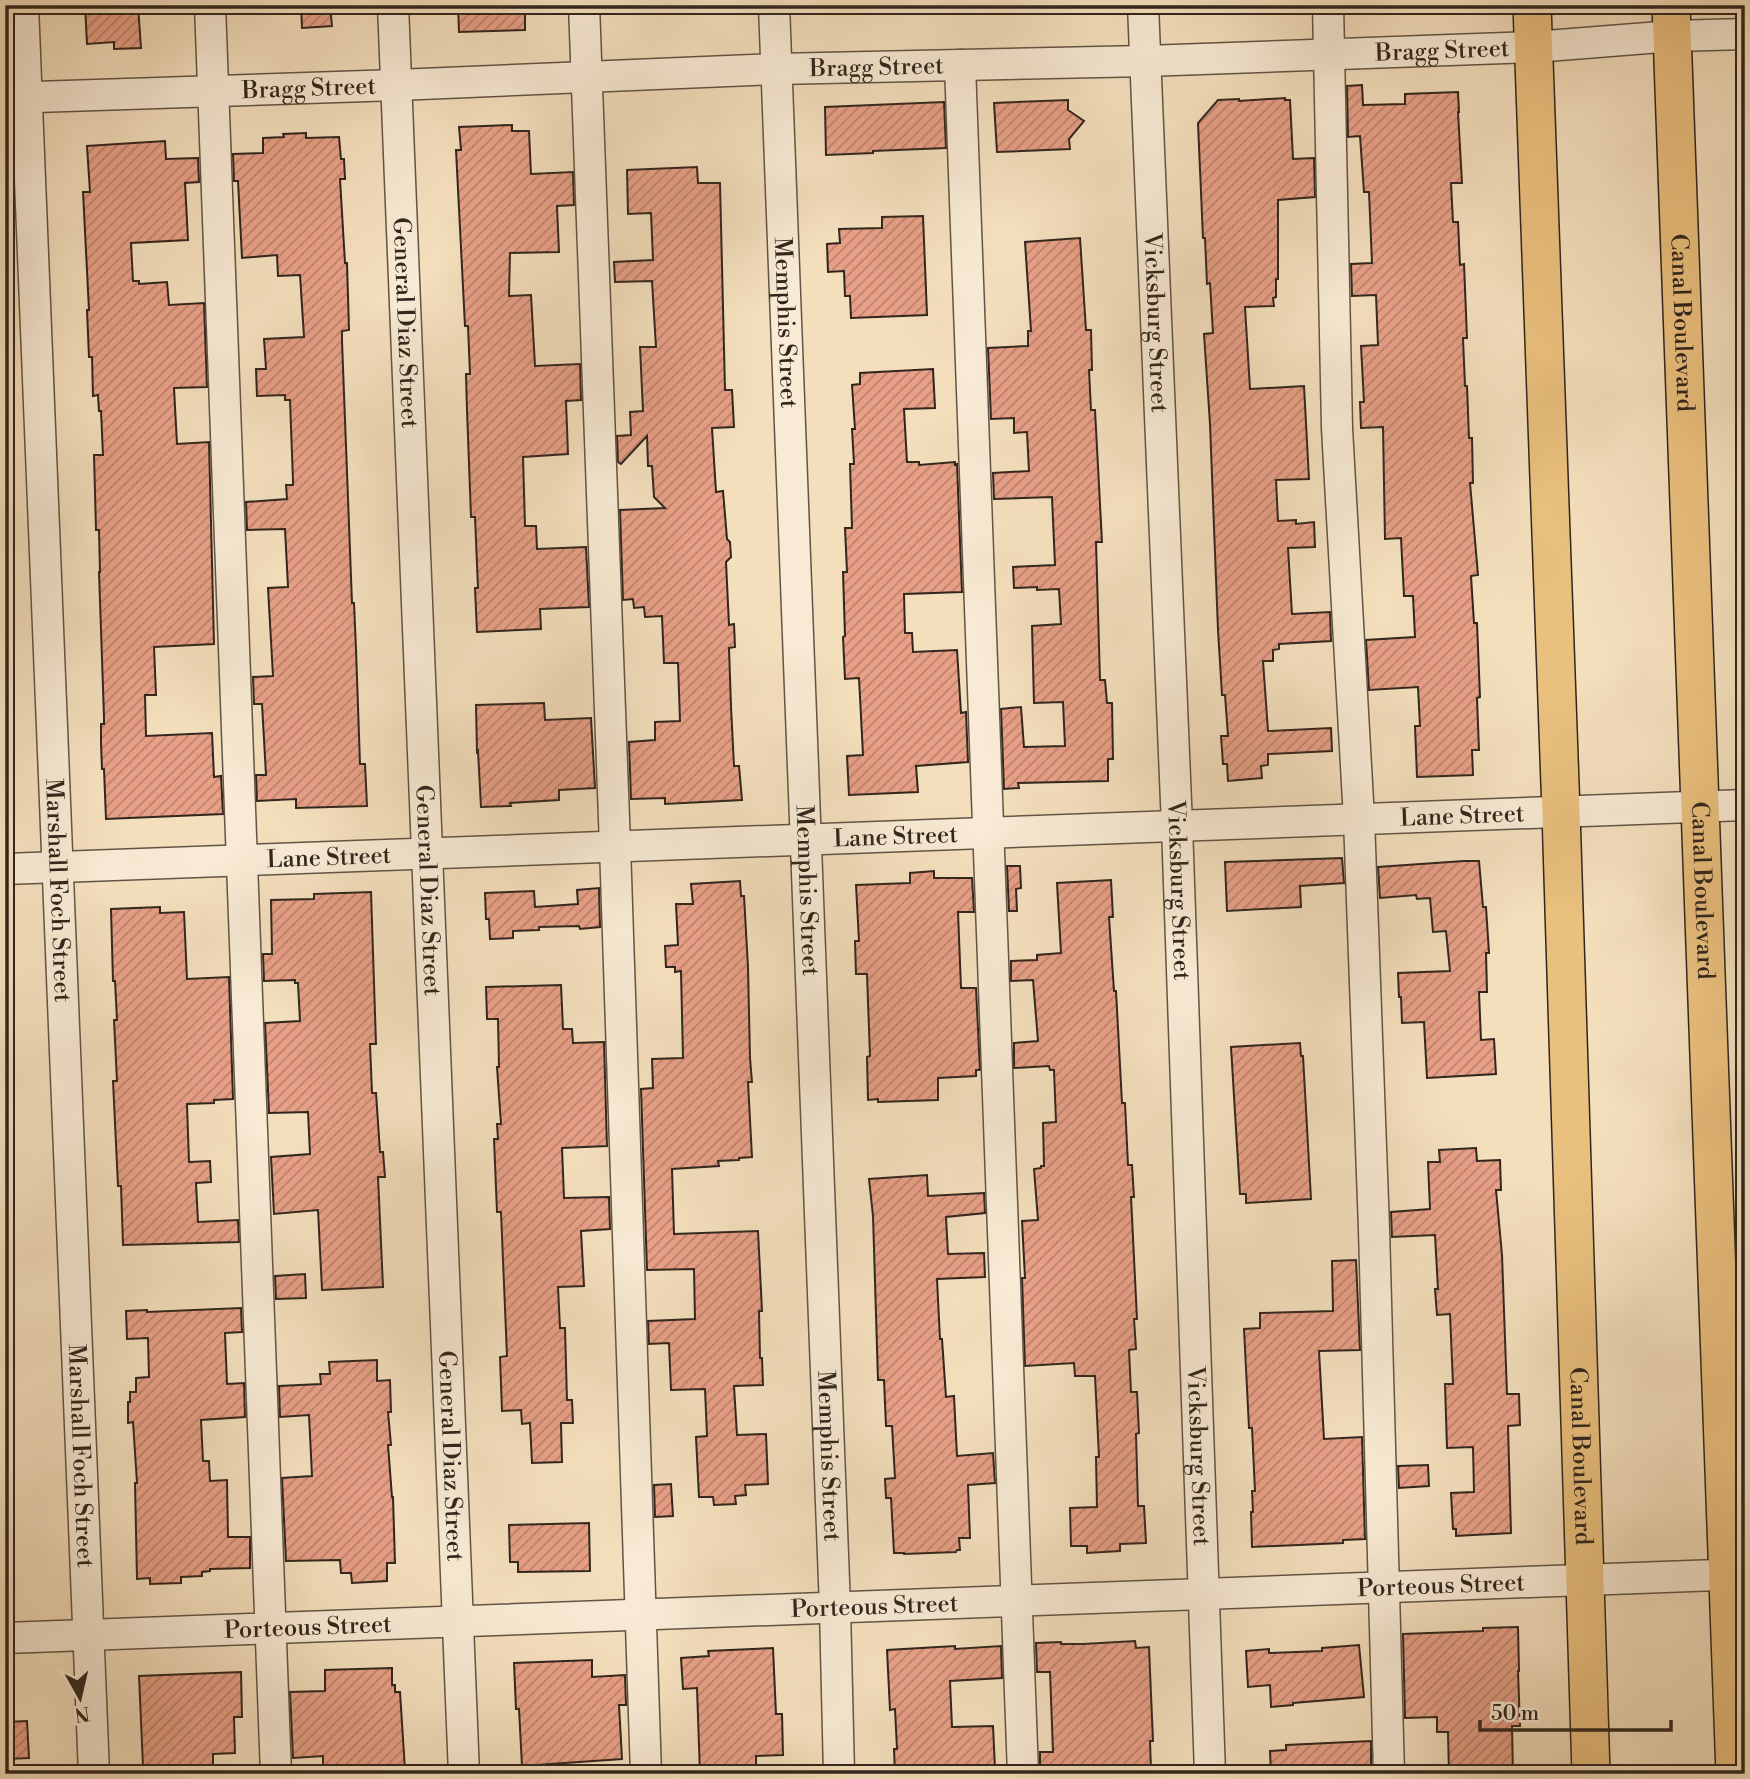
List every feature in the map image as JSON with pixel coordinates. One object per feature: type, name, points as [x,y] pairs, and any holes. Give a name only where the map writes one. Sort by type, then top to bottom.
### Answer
[{"type":"main road","name":"Canal Boulevard","points":[[1532,5],[1591,1774]]},
{"type":"main road","name":"Canal Boulevard","points":[[1672,21],[1700,807],[1737,1574],[1735,1774]]},
{"type":"street","name":"Marshall Foch Street","points":[[23,5],[16,98],[57,867],[93,1774]]},
{"type":"street","points":[[210,5],[276,1774]]},
{"type":"street","name":"General Diaz Street","points":[[393,5],[464,1774]]},
{"type":"street","points":[[584,5],[646,1774]]},
{"type":"street","name":"Memphis Street","points":[[774,5],[839,1774]]},
{"type":"street","name":"Vicksburg Street","points":[[1143,5],[1177,826],[1210,1774]]},
{"type":"street","points":[[1328,5],[1337,428],[1359,819],[1374,1230],[1388,1774]]},
{"type":"street","name":"Bragg Street","points":[[16,98],[776,69],[1146,61],[1534,47],[1672,21],[1745,34]]},
{"type":"street","points":[[960,65],[1023,1774]]},
{"type":"street","name":"Lane Street","points":[[5,869],[1745,805]]},
{"type":"street","name":"Porteous Street","points":[[5,1638],[1737,1574]]},
{"type":"building","points":[[85,5],[138,5],[141,48],[114,49],[114,42],[87,44]]},
{"type":"building","points":[[301,5],[330,5],[332,26],[302,28]]},
{"type":"building","points":[[458,5],[525,5],[525,30],[459,32]]},
{"type":"building","points":[[1362,85],[1363,105],[1405,104],[1405,94],[1458,92],[1462,183],[1451,183],[1453,222],[1458,222],[1460,265],[1464,264],[1467,338],[1463,338],[1465,386],[1469,438],[1472,438],[1473,483],[1470,483],[1478,575],[1471,576],[1474,623],[1477,623],[1480,697],[1477,698],[1479,750],[1472,750],[1473,775],[1417,777],[1415,726],[1420,726],[1418,687],[1369,690],[1366,640],[1415,637],[1413,596],[1404,596],[1401,538],[1385,539],[1383,427],[1361,428],[1360,402],[1364,402],[1361,346],[1378,345],[1376,295],[1352,296],[1351,264],[1372,263],[1369,192],[1364,192],[1360,136],[1348,137],[1347,86]]},
{"type":"building","points":[[1068,100],[1068,110],[1084,121],[1069,139],[1070,149],[997,152],[994,103]]},
{"type":"building","points":[[1218,100],[1290,100],[1293,159],[1314,158],[1315,197],[1278,200],[1278,279],[1276,297],[1273,298],[1274,306],[1245,307],[1250,389],[1304,386],[1309,479],[1276,480],[1278,521],[1296,520],[1296,524],[1314,522],[1315,547],[1288,548],[1292,614],[1330,612],[1331,641],[1279,644],[1279,649],[1273,650],[1273,661],[1263,661],[1268,731],[1331,728],[1332,751],[1268,754],[1268,765],[1261,766],[1262,778],[1228,781],[1227,764],[1223,764],[1221,736],[1228,736],[1225,695],[1222,695],[1218,630],[1204,334],[1213,333],[1210,283],[1207,284],[1203,238],[1198,123]]},
{"type":"building","points":[[944,102],[946,148],[826,155],[825,107]]},
{"type":"building","points":[[512,125],[512,131],[529,131],[531,174],[573,172],[574,205],[557,206],[559,252],[510,253],[509,296],[531,295],[535,366],[580,364],[581,400],[566,401],[568,454],[523,457],[525,526],[536,526],[537,549],[586,547],[589,607],[540,609],[541,629],[477,632],[475,517],[471,517],[467,410],[466,374],[470,374],[468,326],[465,326],[456,150],[461,150],[459,127]]},
{"type":"building","points":[[306,133],[306,138],[339,137],[341,159],[344,159],[345,179],[340,179],[349,330],[342,331],[342,341],[360,764],[365,764],[367,806],[296,808],[296,799],[257,801],[256,775],[266,775],[262,704],[254,704],[253,677],[273,676],[268,588],[288,587],[285,529],[247,530],[246,502],[287,499],[286,485],[293,485],[293,481],[290,400],[285,400],[285,395],[257,396],[256,369],[266,369],[264,339],[304,337],[300,275],[278,276],[277,255],[242,258],[238,181],[234,181],[233,154],[263,153],[263,138]]},
{"type":"building","points":[[165,141],[166,159],[198,158],[199,182],[185,183],[188,240],[131,243],[133,281],[139,281],[139,284],[167,282],[169,305],[204,303],[207,387],[174,388],[177,444],[209,442],[214,644],[154,647],[156,695],[145,695],[146,736],[212,733],[214,777],[221,776],[223,814],[106,819],[101,743],[101,724],[104,724],[104,717],[99,530],[96,530],[94,455],[103,455],[101,411],[98,395],[93,396],[92,357],[89,357],[83,192],[90,192],[87,146]]},
{"type":"building","points":[[697,167],[698,183],[720,183],[725,390],[732,390],[734,427],[712,428],[716,492],[723,491],[727,539],[730,542],[731,557],[726,562],[729,625],[734,624],[735,647],[729,648],[731,707],[734,766],[739,766],[742,800],[665,804],[665,798],[631,799],[629,742],[655,740],[655,722],[680,721],[678,663],[664,663],[662,616],[645,617],[644,607],[634,608],[633,599],[623,600],[620,510],[665,508],[654,497],[652,466],[648,466],[647,436],[621,464],[618,462],[617,436],[631,435],[630,412],[643,411],[640,347],[656,347],[652,281],[615,282],[614,262],[653,260],[651,213],[628,214],[627,170]]},
{"type":"building","points":[[923,216],[927,315],[851,318],[850,296],[845,296],[844,271],[828,272],[827,244],[840,243],[839,229],[882,228],[882,217]]},
{"type":"building","points":[[1080,238],[1086,330],[1091,330],[1091,410],[1095,410],[1102,542],[1096,542],[1100,680],[1105,680],[1107,703],[1112,703],[1113,759],[1108,759],[1108,781],[1018,783],[1019,788],[1004,789],[1001,709],[1021,707],[1024,747],[1065,746],[1063,702],[1034,703],[1032,626],[1061,624],[1059,589],[1014,588],[1013,567],[1055,565],[1052,497],[994,499],[993,473],[1029,471],[1027,432],[1014,433],[1014,418],[991,419],[988,348],[1028,346],[1028,331],[1031,331],[1025,242]]},
{"type":"building","points":[[933,369],[935,408],[904,409],[907,462],[919,462],[919,465],[957,464],[962,592],[904,594],[905,633],[912,633],[913,652],[957,650],[961,713],[966,712],[968,762],[916,766],[918,792],[849,795],[847,756],[863,755],[859,678],[845,679],[843,637],[843,572],[847,572],[845,528],[852,528],[850,464],[854,464],[852,429],[855,429],[852,385],[860,384],[860,373]]},
{"type":"building","points":[[544,703],[545,720],[591,718],[595,788],[559,790],[559,800],[481,807],[476,705]]},
{"type":"building","points":[[1342,858],[1344,883],[1300,886],[1301,907],[1227,911],[1225,862]]},
{"type":"building","points":[[1479,861],[1483,907],[1486,907],[1489,953],[1486,953],[1487,992],[1479,992],[1481,1040],[1494,1039],[1496,1074],[1427,1078],[1424,1022],[1402,1023],[1398,973],[1450,971],[1446,931],[1433,932],[1430,898],[1417,899],[1416,895],[1380,898],[1378,867]]},
{"type":"building","points":[[1007,866],[1020,866],[1021,888],[1016,889],[1017,911],[1009,911]]},
{"type":"building","points":[[934,871],[934,878],[972,878],[974,912],[958,912],[961,988],[976,988],[980,1070],[976,1070],[976,1076],[938,1078],[938,1100],[868,1100],[867,1057],[870,1056],[867,974],[856,974],[855,941],[859,941],[856,885],[910,883],[910,873]]},
{"type":"building","points":[[1111,880],[1113,917],[1109,917],[1122,1103],[1125,1103],[1128,1165],[1132,1165],[1134,1197],[1131,1197],[1137,1319],[1134,1319],[1136,1349],[1129,1350],[1131,1392],[1137,1392],[1138,1506],[1144,1506],[1146,1543],[1120,1544],[1120,1551],[1087,1553],[1087,1546],[1071,1546],[1070,1508],[1097,1507],[1096,1457],[1099,1457],[1095,1376],[1075,1376],[1074,1363],[1025,1366],[1022,1221],[1038,1220],[1034,1169],[1044,1166],[1043,1123],[1056,1122],[1054,1070],[1050,1070],[1049,1066],[1014,1068],[1014,1043],[1038,1041],[1033,980],[1011,981],[1011,961],[1037,960],[1037,955],[1061,953],[1057,883]]},
{"type":"building","points":[[740,881],[741,896],[744,896],[748,967],[752,1082],[748,1082],[752,1157],[718,1161],[719,1166],[672,1169],[674,1234],[758,1231],[762,1311],[759,1311],[760,1358],[763,1385],[734,1386],[737,1435],[766,1434],[768,1484],[745,1485],[746,1495],[735,1496],[736,1504],[714,1505],[713,1497],[699,1497],[696,1437],[707,1436],[705,1389],[671,1390],[669,1343],[649,1344],[648,1321],[695,1319],[694,1269],[647,1270],[641,1089],[653,1088],[652,1059],[683,1058],[681,971],[675,972],[675,967],[666,967],[665,946],[678,945],[676,904],[693,904],[691,884]]},
{"type":"building","points":[[599,888],[600,927],[539,927],[539,930],[513,931],[513,938],[490,939],[485,893],[534,891],[535,907],[578,904],[577,890]]},
{"type":"building","points":[[371,892],[376,1044],[370,1044],[372,1093],[376,1093],[380,1152],[383,1152],[385,1177],[378,1177],[383,1287],[322,1290],[318,1210],[274,1214],[271,1157],[310,1154],[308,1112],[269,1113],[265,1023],[300,1021],[298,983],[295,983],[295,980],[264,981],[263,954],[272,954],[271,900],[314,899],[314,894]]},
{"type":"building","points":[[160,907],[160,913],[184,912],[187,979],[229,977],[233,1099],[187,1104],[189,1162],[210,1161],[211,1182],[196,1183],[198,1222],[238,1220],[239,1242],[123,1245],[113,1081],[117,1081],[114,1020],[117,1020],[111,909]]},
{"type":"building","points":[[561,985],[563,1029],[572,1029],[573,1043],[604,1042],[607,1146],[562,1148],[564,1198],[609,1197],[610,1229],[581,1231],[584,1286],[558,1287],[560,1328],[565,1328],[567,1400],[572,1400],[573,1423],[561,1423],[562,1462],[532,1463],[530,1423],[522,1424],[521,1410],[502,1411],[500,1357],[507,1356],[501,1212],[497,1212],[494,1139],[498,1139],[497,1124],[501,1124],[497,1067],[498,1019],[487,1019],[486,987]]},
{"type":"building","points":[[1300,1043],[1311,1199],[1246,1203],[1246,1194],[1240,1194],[1231,1047]]},
{"type":"building","points":[[1476,1148],[1477,1161],[1500,1160],[1501,1190],[1496,1190],[1502,1255],[1507,1394],[1519,1394],[1520,1425],[1508,1426],[1511,1533],[1456,1536],[1456,1529],[1453,1529],[1451,1493],[1474,1492],[1473,1447],[1447,1448],[1445,1384],[1453,1384],[1450,1314],[1437,1315],[1435,1235],[1392,1237],[1391,1212],[1430,1209],[1428,1162],[1440,1162],[1439,1150]]},
{"type":"building","points":[[927,1175],[928,1196],[984,1193],[985,1213],[946,1217],[948,1254],[984,1253],[985,1277],[937,1279],[946,1397],[954,1396],[957,1456],[993,1453],[995,1483],[968,1485],[970,1538],[959,1538],[960,1550],[904,1554],[894,1553],[891,1498],[886,1498],[885,1479],[895,1478],[892,1426],[886,1426],[884,1380],[878,1380],[873,1216],[869,1179]]},
{"type":"building","points":[[1356,1260],[1360,1350],[1319,1351],[1324,1439],[1362,1437],[1365,1539],[1343,1540],[1343,1543],[1252,1547],[1252,1491],[1255,1491],[1244,1329],[1260,1328],[1260,1313],[1333,1311],[1332,1261]]},
{"type":"building","points":[[305,1274],[306,1298],[276,1299],[275,1276]]},
{"type":"building","points":[[241,1308],[242,1332],[225,1333],[227,1384],[244,1383],[245,1417],[201,1420],[203,1461],[209,1461],[210,1481],[227,1480],[228,1537],[250,1537],[250,1568],[210,1569],[202,1572],[202,1576],[181,1577],[181,1583],[150,1584],[150,1578],[137,1579],[137,1483],[133,1422],[128,1423],[128,1402],[130,1392],[136,1392],[136,1378],[149,1377],[148,1338],[127,1339],[126,1311]]},
{"type":"building","points":[[377,1360],[377,1381],[390,1380],[391,1412],[388,1412],[391,1445],[388,1445],[395,1563],[387,1563],[387,1581],[352,1583],[351,1573],[341,1573],[340,1560],[286,1561],[282,1478],[312,1476],[309,1415],[280,1417],[279,1386],[321,1384],[320,1374],[330,1374],[329,1362]]},
{"type":"building","points":[[1428,1465],[1429,1486],[1399,1488],[1398,1466]]},
{"type":"building","points":[[671,1484],[673,1516],[655,1517],[654,1485]]},
{"type":"building","points":[[589,1523],[590,1571],[518,1572],[518,1562],[510,1562],[509,1525]]},
{"type":"building","points":[[1518,1627],[1520,1726],[1512,1726],[1513,1774],[1449,1774],[1448,1732],[1437,1732],[1437,1717],[1405,1718],[1403,1634]]},
{"type":"building","points":[[1135,1641],[1136,1648],[1149,1647],[1153,1741],[1150,1741],[1151,1770],[1142,1770],[1142,1774],[1040,1774],[1040,1752],[1053,1752],[1050,1672],[1037,1672],[1036,1643]]},
{"type":"building","points":[[1359,1645],[1364,1697],[1271,1707],[1270,1685],[1248,1687],[1246,1651],[1322,1651],[1322,1648]]},
{"type":"building","points":[[955,1646],[955,1649],[1001,1646],[1002,1678],[950,1681],[952,1727],[993,1726],[995,1769],[948,1774],[895,1774],[895,1709],[890,1710],[887,1650]]},
{"type":"building","points":[[773,1648],[776,1714],[782,1714],[783,1755],[756,1756],[756,1774],[700,1774],[697,1688],[683,1689],[681,1658],[709,1656],[708,1651]]},
{"type":"building","points":[[592,1660],[592,1677],[625,1675],[626,1705],[619,1705],[622,1759],[522,1766],[514,1663]]},
{"type":"building","points":[[392,1668],[392,1685],[395,1685],[395,1692],[400,1692],[405,1770],[323,1774],[323,1756],[293,1758],[290,1692],[325,1691],[325,1670]]},
{"type":"building","points":[[241,1672],[242,1717],[234,1717],[235,1753],[213,1754],[213,1774],[147,1774],[146,1765],[143,1766],[139,1676]]},
{"type":"building","points":[[27,1721],[29,1758],[5,1759],[5,1722]]},
{"type":"building","points":[[1371,1741],[1371,1769],[1320,1774],[1271,1774],[1270,1751],[1286,1750],[1286,1745]]}]
